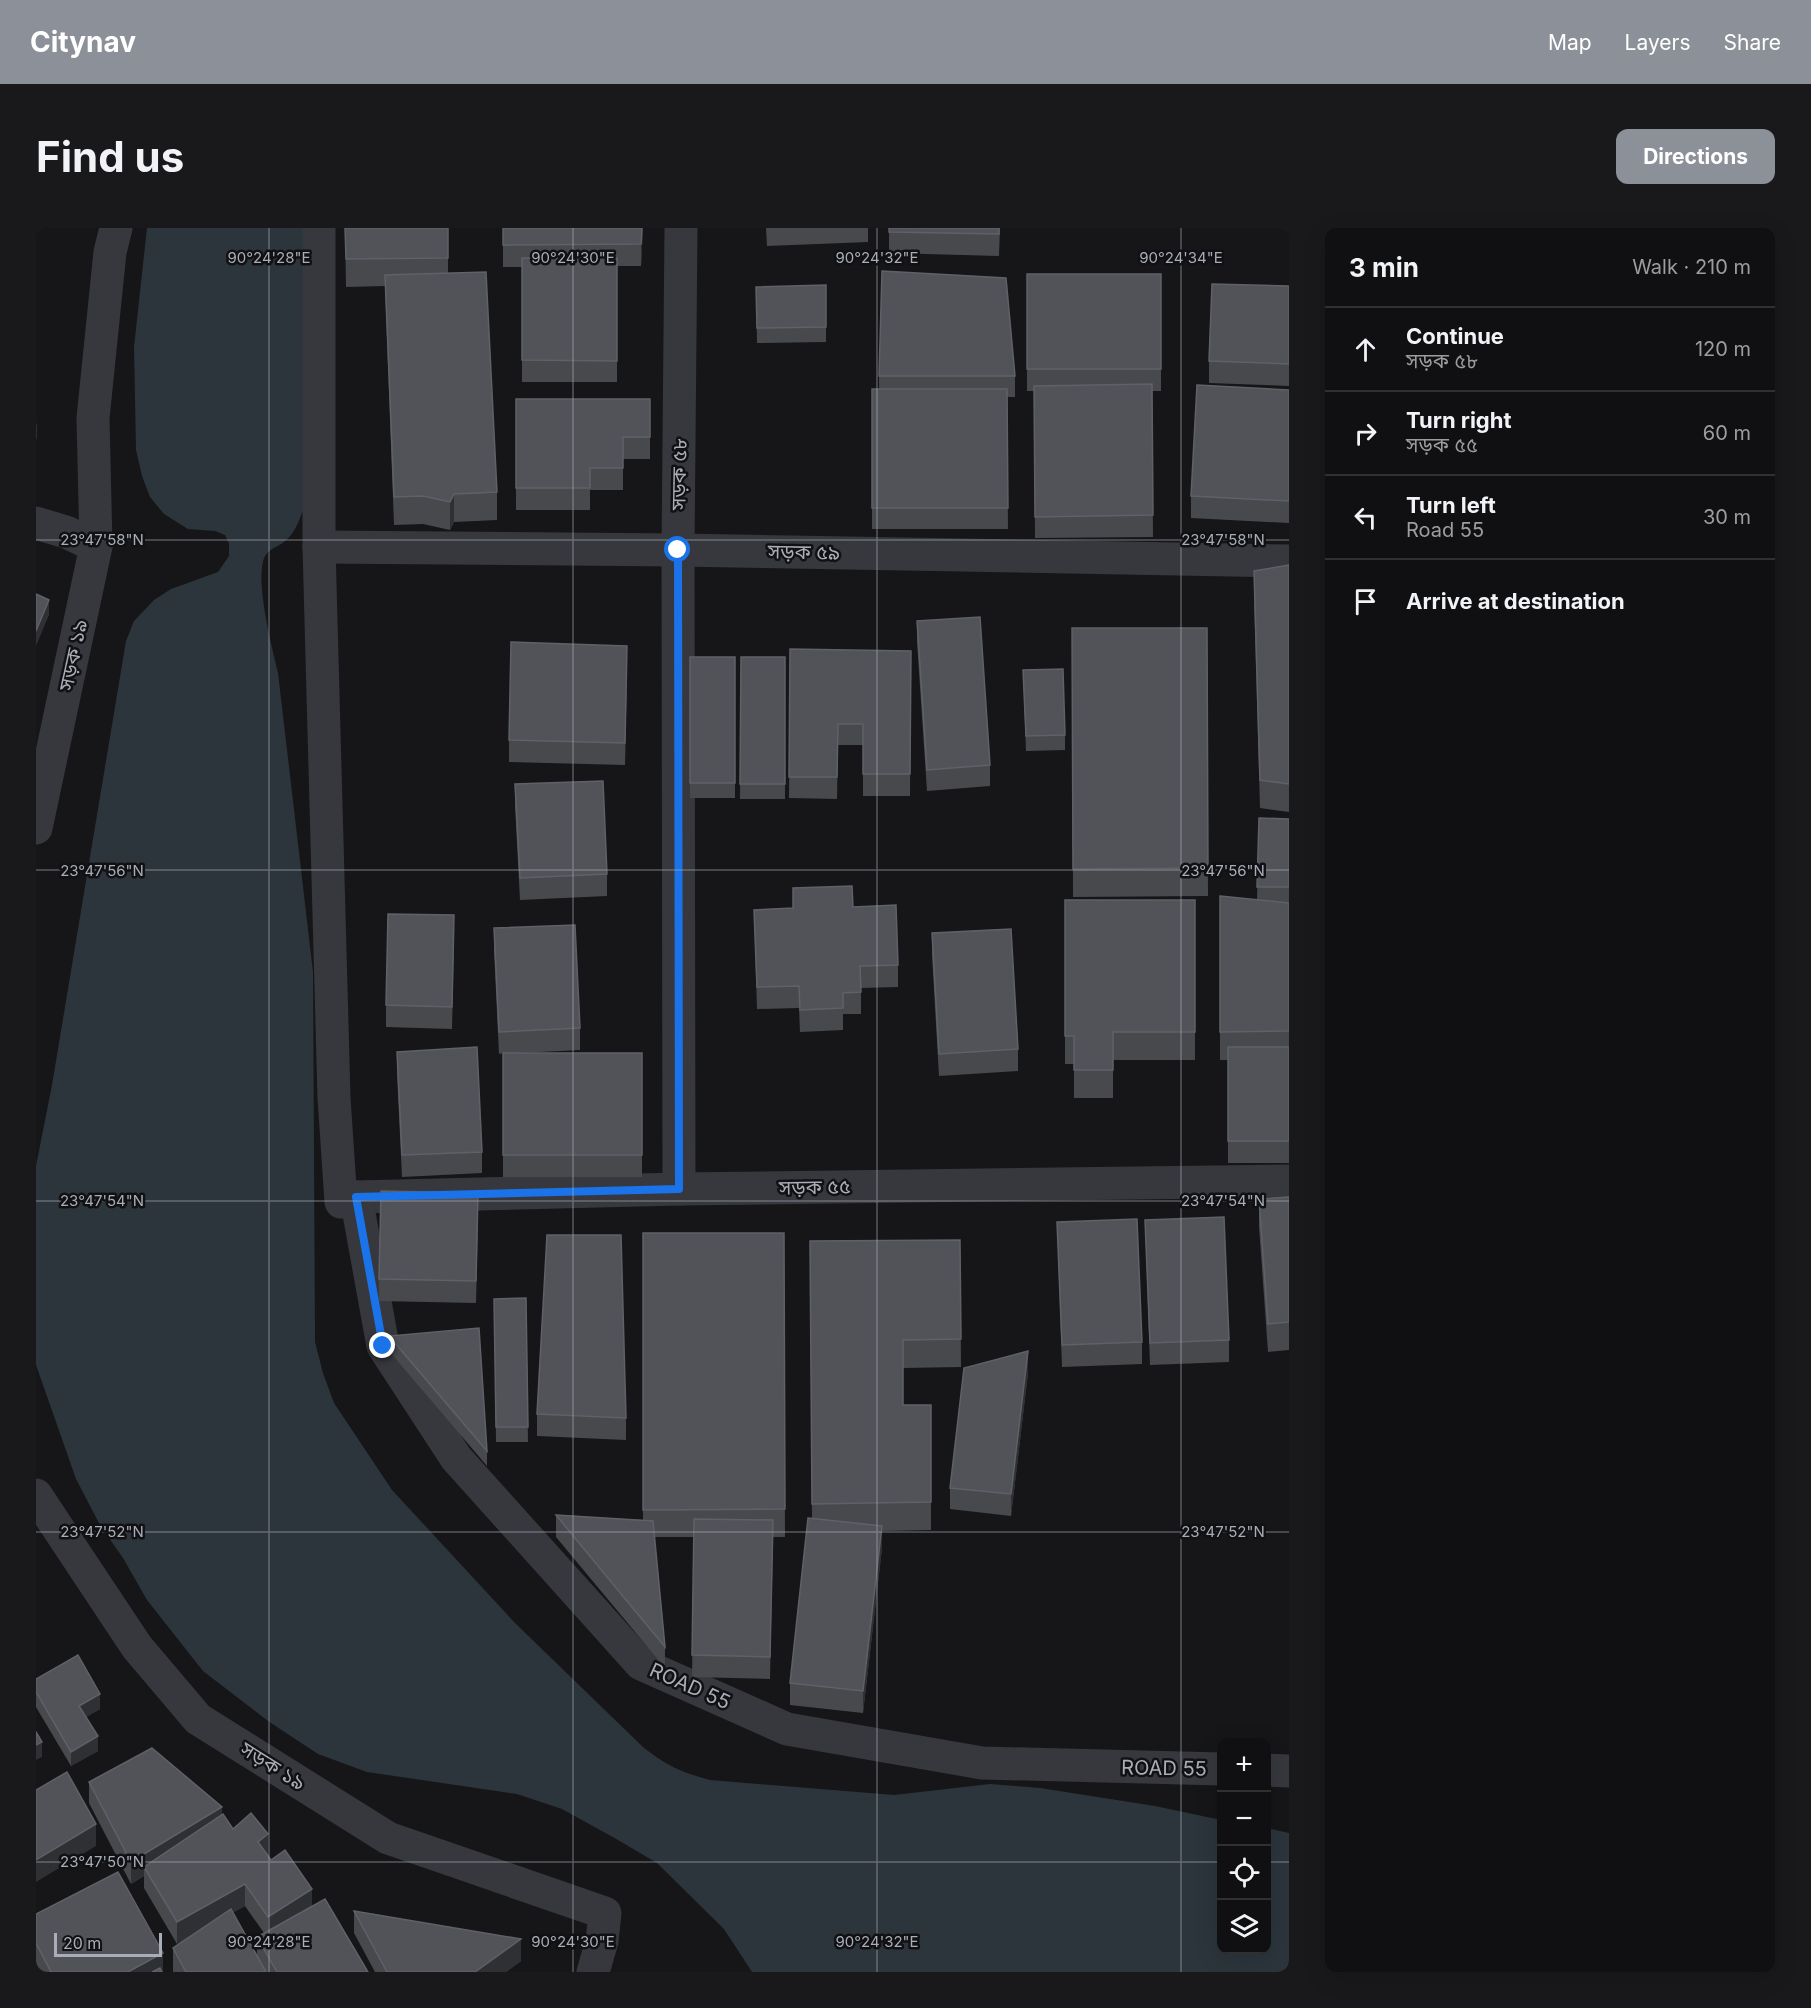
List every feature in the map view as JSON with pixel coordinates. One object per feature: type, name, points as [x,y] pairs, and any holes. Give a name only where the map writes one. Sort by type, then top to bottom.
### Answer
[{"type":"street","name":"সড়ক ১৯","points":[[36,828],[96,546],[93,418],[110,252],[116,228]]},
{"type":"street","name":"ROAD 55","points":[[319,228],[319,547],[334,1098],[349,1200],[383,1346],[456,1458],[641,1664],[787,1729],[982,1763],[1217,1769]]},
{"type":"street","name":"সড়ক ৫৮","points":[[679,1189],[678,550],[681,228]]},
{"type":"street","points":[[36,523],[66,532],[96,546]]},
{"type":"street","name":"সড়ক ৫৯","points":[[319,547],[678,550],[1289,561]]},
{"type":"street","name":"সড়ক ৫৫","points":[[349,1200],[679,1189],[1289,1181]]},
{"type":"street","name":"সড়ক ১৯","points":[[36,1495],[138,1647],[198,1719],[388,1838],[605,1913],[602,1941],[593,1972]]},
{"type":"street","points":[[1271,1770],[1289,1771]]},
{"type":"shaded area","points":[[147,228],[303,228],[308,496],[293,532],[264,558],[262,583],[265,615],[278,673],[313,972],[315,1342],[334,1403],[392,1490],[515,1623],[643,1747],[667,1764],[682,1771],[710,1780],[894,1795],[990,1784],[1040,1788],[1155,1806],[1217,1819],[1217,1954],[1271,1954],[1271,1829],[1289,1833],[1289,1972],[752,1972],[724,1929],[657,1863],[562,1809],[517,1794],[367,1772],[318,1754],[268,1721],[203,1671],[147,1600],[123,1558],[100,1525],[76,1479],[36,1365],[36,1166],[52,1085],[126,641],[134,621],[154,600],[171,589],[218,572],[229,556],[229,544],[225,535],[215,531],[188,529],[164,514],[150,497],[136,450],[134,347]]},
{"type":"building","points":[[345,228],[448,228],[448,258],[346,259]]},
{"type":"building","points":[[503,228],[642,228],[641,244],[503,245]]},
{"type":"building","points":[[889,228],[999,228],[999,234],[889,232]]},
{"type":"building","points":[[522,258],[617,258],[617,361],[522,360]]},
{"type":"building","points":[[882,271],[1006,278],[1015,376],[879,376]]},
{"type":"building","points":[[486,272],[497,492],[454,494],[450,502],[423,496],[394,497],[385,275]]},
{"type":"building","points":[[1027,274],[1161,274],[1161,369],[1027,369]]},
{"type":"building","points":[[1212,284],[1289,286],[1289,364],[1209,361]]},
{"type":"building","points":[[826,285],[826,327],[757,328],[756,287]]},
{"type":"building","points":[[1152,384],[1153,515],[1035,517],[1034,386]]},
{"type":"building","points":[[1197,385],[1289,390],[1289,501],[1191,496]]},
{"type":"building","points":[[872,389],[1007,389],[1008,508],[872,508]]},
{"type":"building","points":[[516,399],[650,399],[650,437],[623,437],[623,468],[590,468],[590,488],[516,488]]},
{"type":"building","points":[[1289,565],[1289,784],[1260,780],[1254,571]]},
{"type":"building","points":[[36,594],[49,600],[36,631]]},
{"type":"building","points":[[980,617],[990,765],[927,770],[917,621]]},
{"type":"building","points":[[1072,628],[1207,628],[1208,868],[1073,869]]},
{"type":"building","points":[[511,642],[627,646],[625,743],[509,740]]},
{"type":"building","points":[[790,649],[911,651],[910,774],[863,774],[863,724],[838,724],[837,777],[789,777]]},
{"type":"building","points":[[690,657],[735,657],[735,783],[690,783]]},
{"type":"building","points":[[741,657],[785,657],[785,784],[740,784]]},
{"type":"building","points":[[1063,669],[1065,735],[1026,736],[1023,670]]},
{"type":"building","points":[[603,781],[607,874],[520,878],[515,784]]},
{"type":"building","points":[[1259,818],[1289,819],[1289,887],[1257,887]]},
{"type":"building","points":[[852,886],[853,907],[896,905],[898,965],[860,966],[861,992],[843,993],[843,1008],[800,1010],[799,986],[757,987],[754,910],[793,908],[793,888]]},
{"type":"building","points":[[1220,896],[1289,903],[1289,1031],[1220,1032]]},
{"type":"building","points":[[1065,900],[1195,900],[1195,1032],[1113,1032],[1113,1070],[1074,1070],[1074,1036],[1065,1036]]},
{"type":"building","points":[[388,914],[454,915],[452,1007],[386,1005]]},
{"type":"building","points":[[575,925],[580,1028],[499,1032],[494,928]]},
{"type":"building","points":[[1011,929],[1018,1049],[939,1054],[932,933]]},
{"type":"building","points":[[477,1047],[482,1152],[402,1155],[397,1052]]},
{"type":"building","points":[[1228,1047],[1289,1047],[1289,1141],[1228,1141]]},
{"type":"building","points":[[503,1053],[642,1053],[642,1155],[503,1155]]},
{"type":"building","points":[[381,1191],[478,1193],[476,1281],[379,1279]]},
{"type":"building","points":[[1289,1197],[1289,1322],[1268,1324],[1259,1199]]},
{"type":"building","points":[[1224,1217],[1229,1340],[1150,1343],[1145,1220]]},
{"type":"building","points":[[1137,1219],[1142,1342],[1062,1345],[1057,1222]]},
{"type":"building","points":[[643,1233],[784,1233],[785,1509],[643,1510]]},
{"type":"building","points":[[547,1235],[621,1235],[626,1418],[537,1414]]},
{"type":"building","points":[[960,1240],[961,1339],[903,1340],[903,1405],[931,1405],[931,1502],[812,1504],[810,1241]]},
{"type":"building","points":[[526,1298],[528,1427],[496,1427],[494,1299]]},
{"type":"building","points":[[479,1328],[487,1451],[389,1336]]},
{"type":"building","points":[[1028,1351],[1011,1494],[950,1488],[964,1368]]},
{"type":"building","points":[[556,1515],[653,1521],[665,1647],[617,1589]]},
{"type":"building","points":[[808,1518],[882,1526],[863,1691],[790,1683]]},
{"type":"building","points":[[694,1519],[773,1520],[770,1657],[692,1655]]},
{"type":"building","points":[[78,1655],[100,1694],[79,1706],[98,1736],[71,1752],[36,1692],[36,1679]]},
{"type":"building","points":[[36,1732],[42,1742],[36,1745]]},
{"type":"building","points":[[152,1748],[222,1807],[131,1862],[89,1782]]},
{"type":"building","points":[[67,1772],[96,1824],[36,1860],[36,1790]]},
{"type":"building","points":[[251,1813],[268,1834],[258,1842],[271,1860],[285,1850],[312,1889],[268,1917],[245,1884],[177,1922],[144,1867],[223,1814],[233,1829]]},
{"type":"building","points":[[118,1872],[163,1953],[128,1972],[51,1972],[36,1943],[36,1914]]},
{"type":"building","points":[[325,1899],[368,1972],[277,1972],[257,1937]]},
{"type":"building","points":[[231,1909],[266,1972],[186,1972],[173,1948]]},
{"type":"building","points":[[354,1911],[521,1939],[475,1972],[387,1972]]},
{"type":"route","points":[[383,1346],[356,1197],[679,1189],[678,550]]}]
